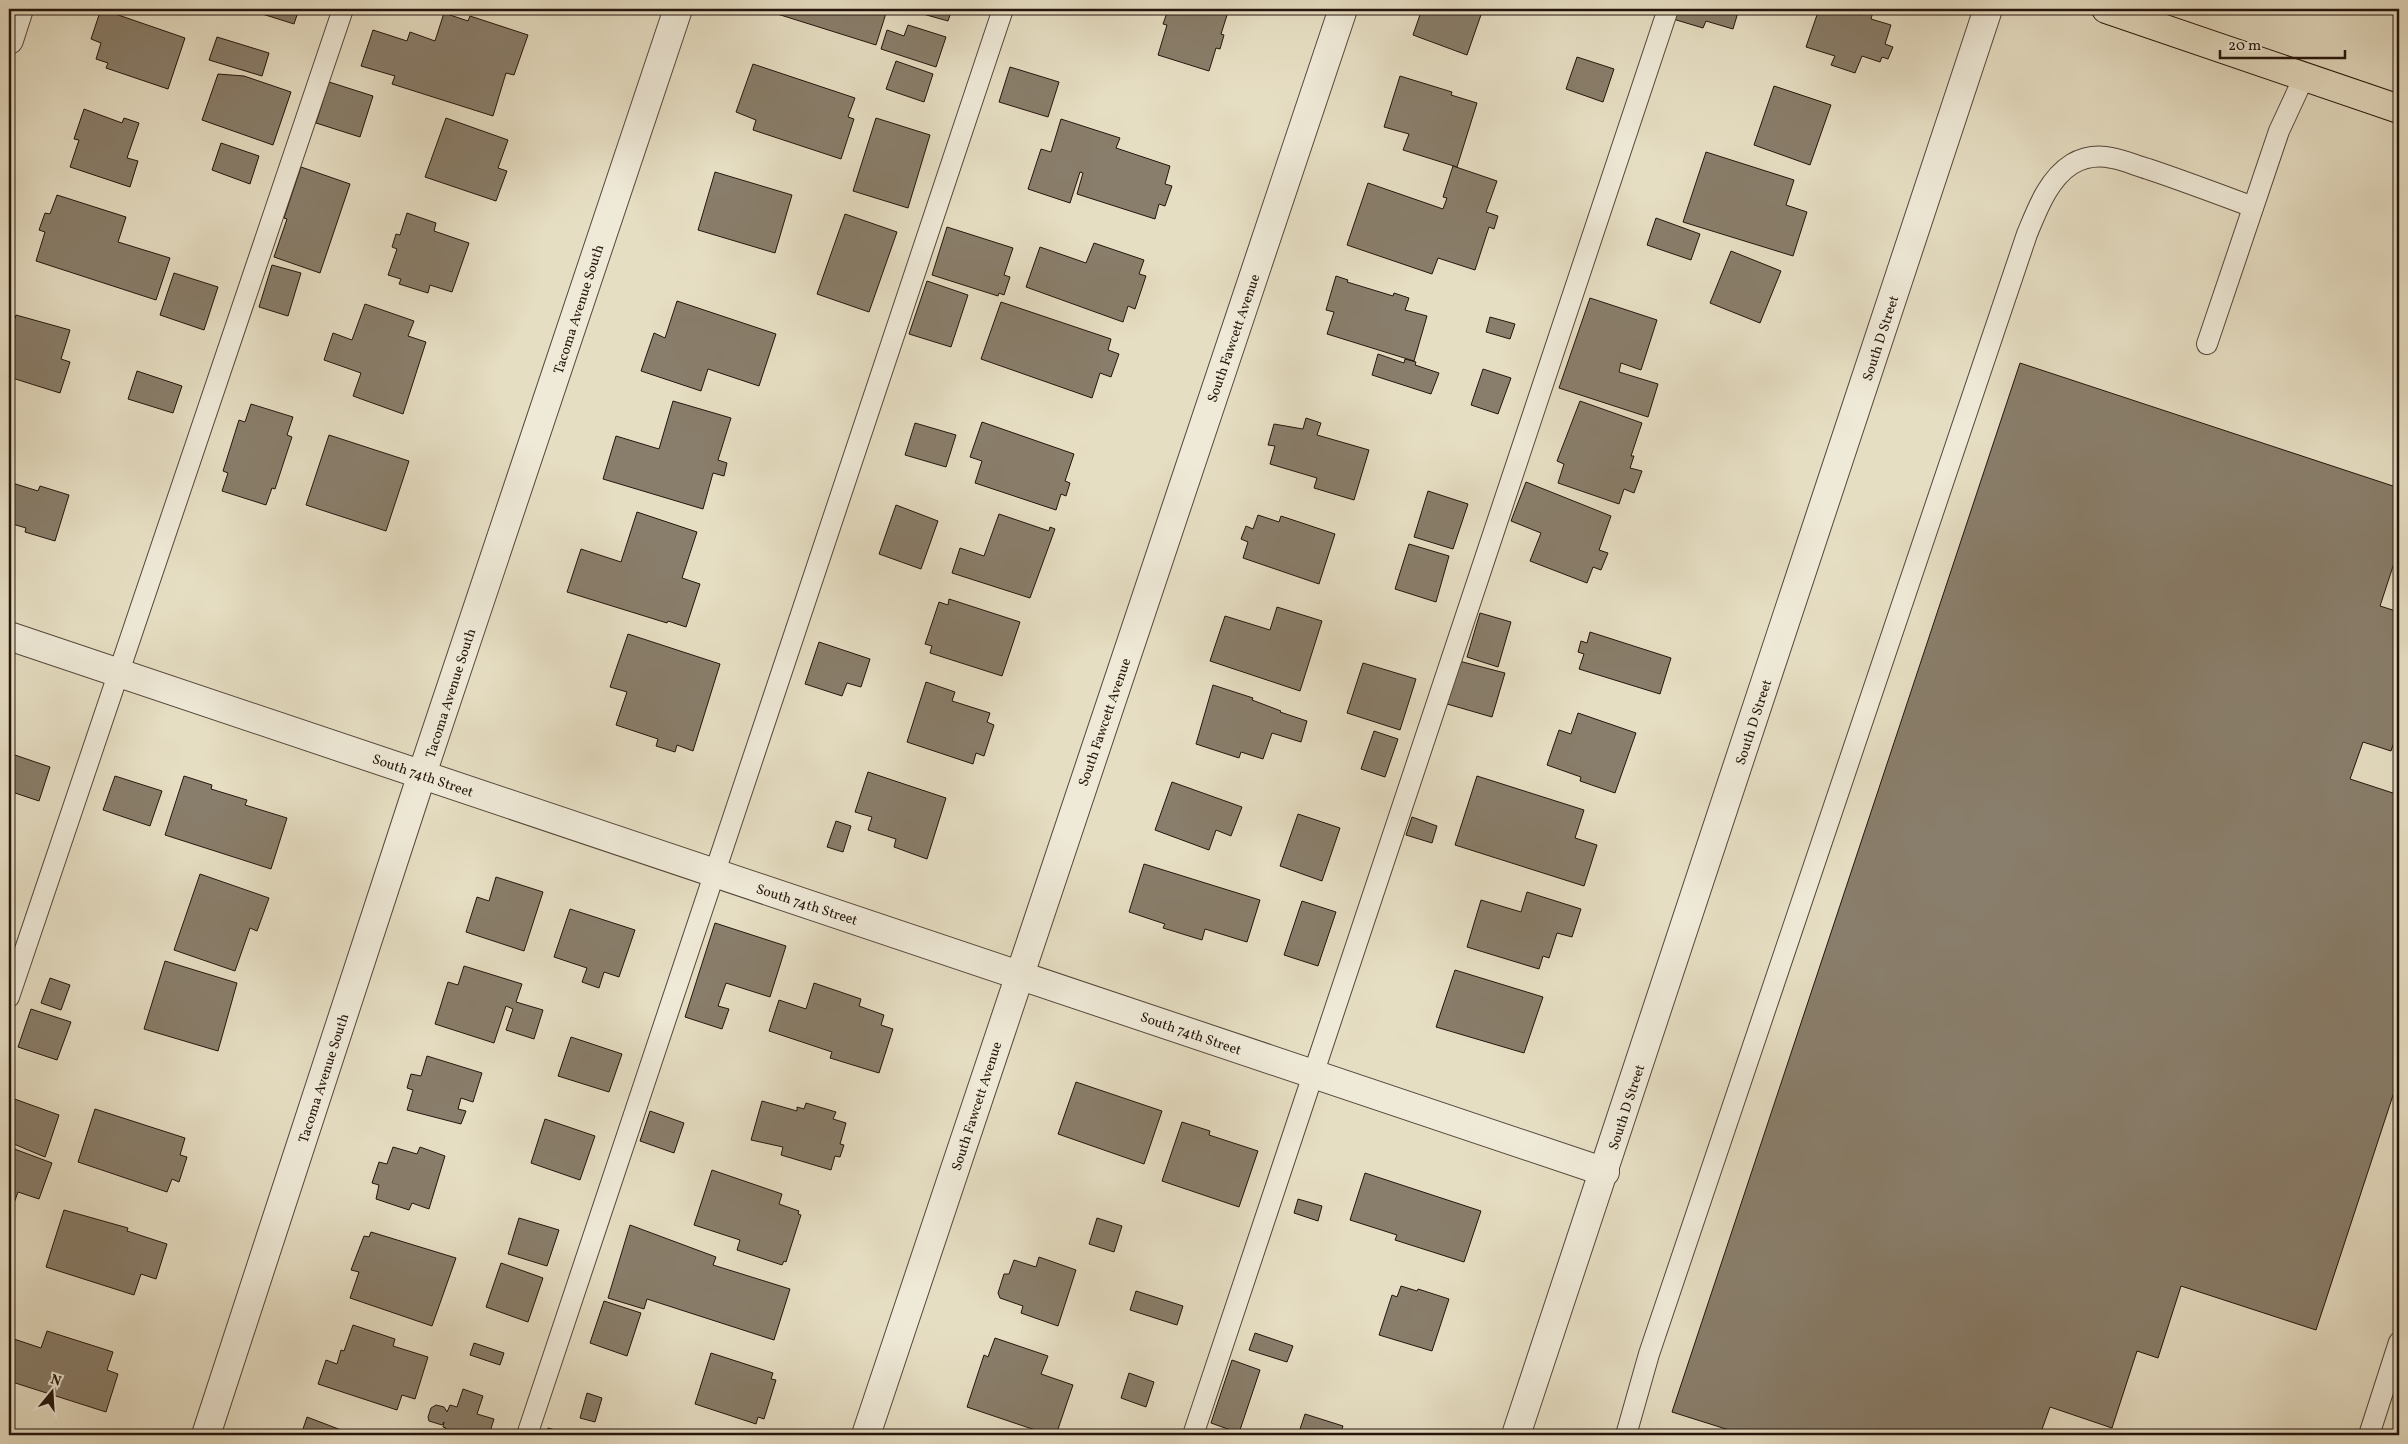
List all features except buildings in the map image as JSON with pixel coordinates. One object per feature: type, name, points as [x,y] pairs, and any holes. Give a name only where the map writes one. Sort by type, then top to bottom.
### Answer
[{"type":"main road","points":[[2106,9],[2399,108]]},
{"type":"street","points":[[9,40],[19,9]]},
{"type":"street","name":"Tacoma Avenue South","points":[[206,1435],[422,774],[678,9]]},
{"type":"street","name":"South Fawcett Avenue","points":[[866,1435],[1343,9]]},
{"type":"street","name":"South D Street","points":[[1516,1435],[1605,1172],[1988,9]]},
{"type":"street","name":"South 74th Street","points":[[9,636],[1605,1172]]},
{"type":"lane","points":[[9,997],[343,9]]},
{"type":"lane","points":[[527,1435],[1003,9]]},
{"type":"lane","points":[[1193,1435],[1668,9]]},
{"type":"lane","points":[[2207,344],[2279,131],[2304,77]]},
{"type":"lane","points":[[1626,1435],[1649,1354],[2027,234],[2044,197],[2061,173],[2071,165],[2085,158],[2101,157],[2113,158],[2168,176],[2253,207]]},
{"type":"lane","points":[[2368,1435],[2399,1342]]}]
